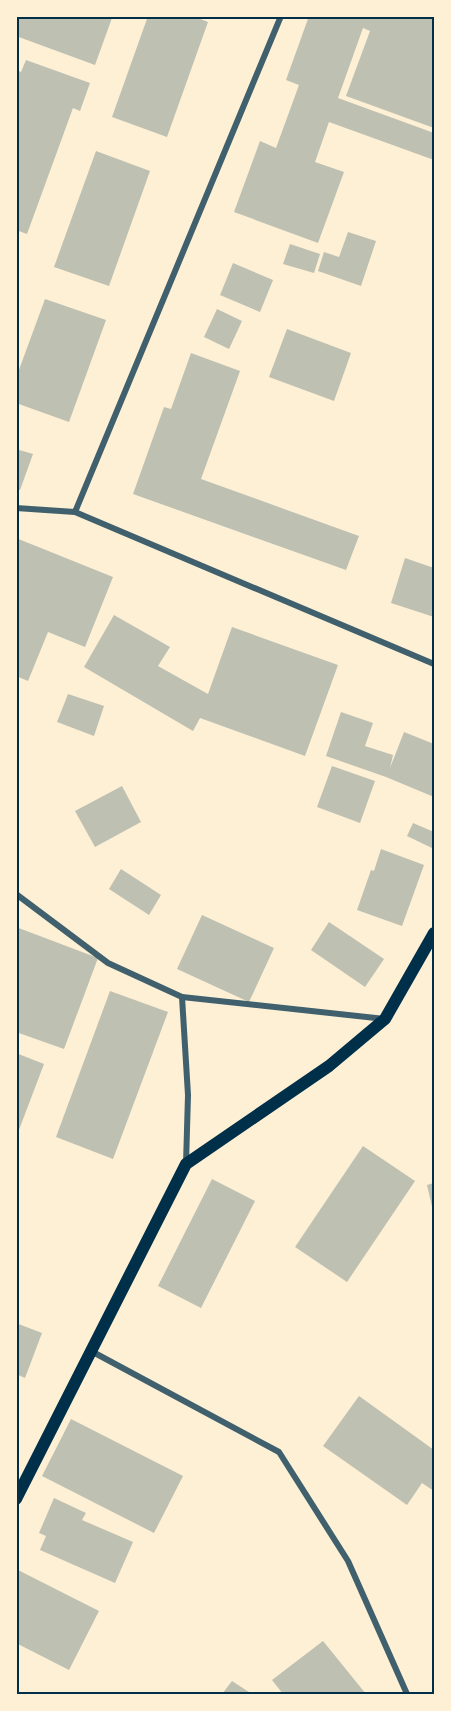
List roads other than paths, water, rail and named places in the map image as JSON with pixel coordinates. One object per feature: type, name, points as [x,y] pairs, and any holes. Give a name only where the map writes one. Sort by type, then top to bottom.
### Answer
[{"type":"main road","points":[[16,1499],[186,1164],[329,1066],[385,1019],[435,933]]},
{"type":"street","points":[[75,512],[281,16]]},
{"type":"street","points":[[16,508],[75,512],[435,664]]},
{"type":"street","points":[[16,894],[108,963],[182,997],[385,1019]]},
{"type":"street","points":[[182,997],[188,1095],[186,1164]]},
{"type":"street","points":[[91,1351],[279,1452],[348,1561],[407,1695]]}]
